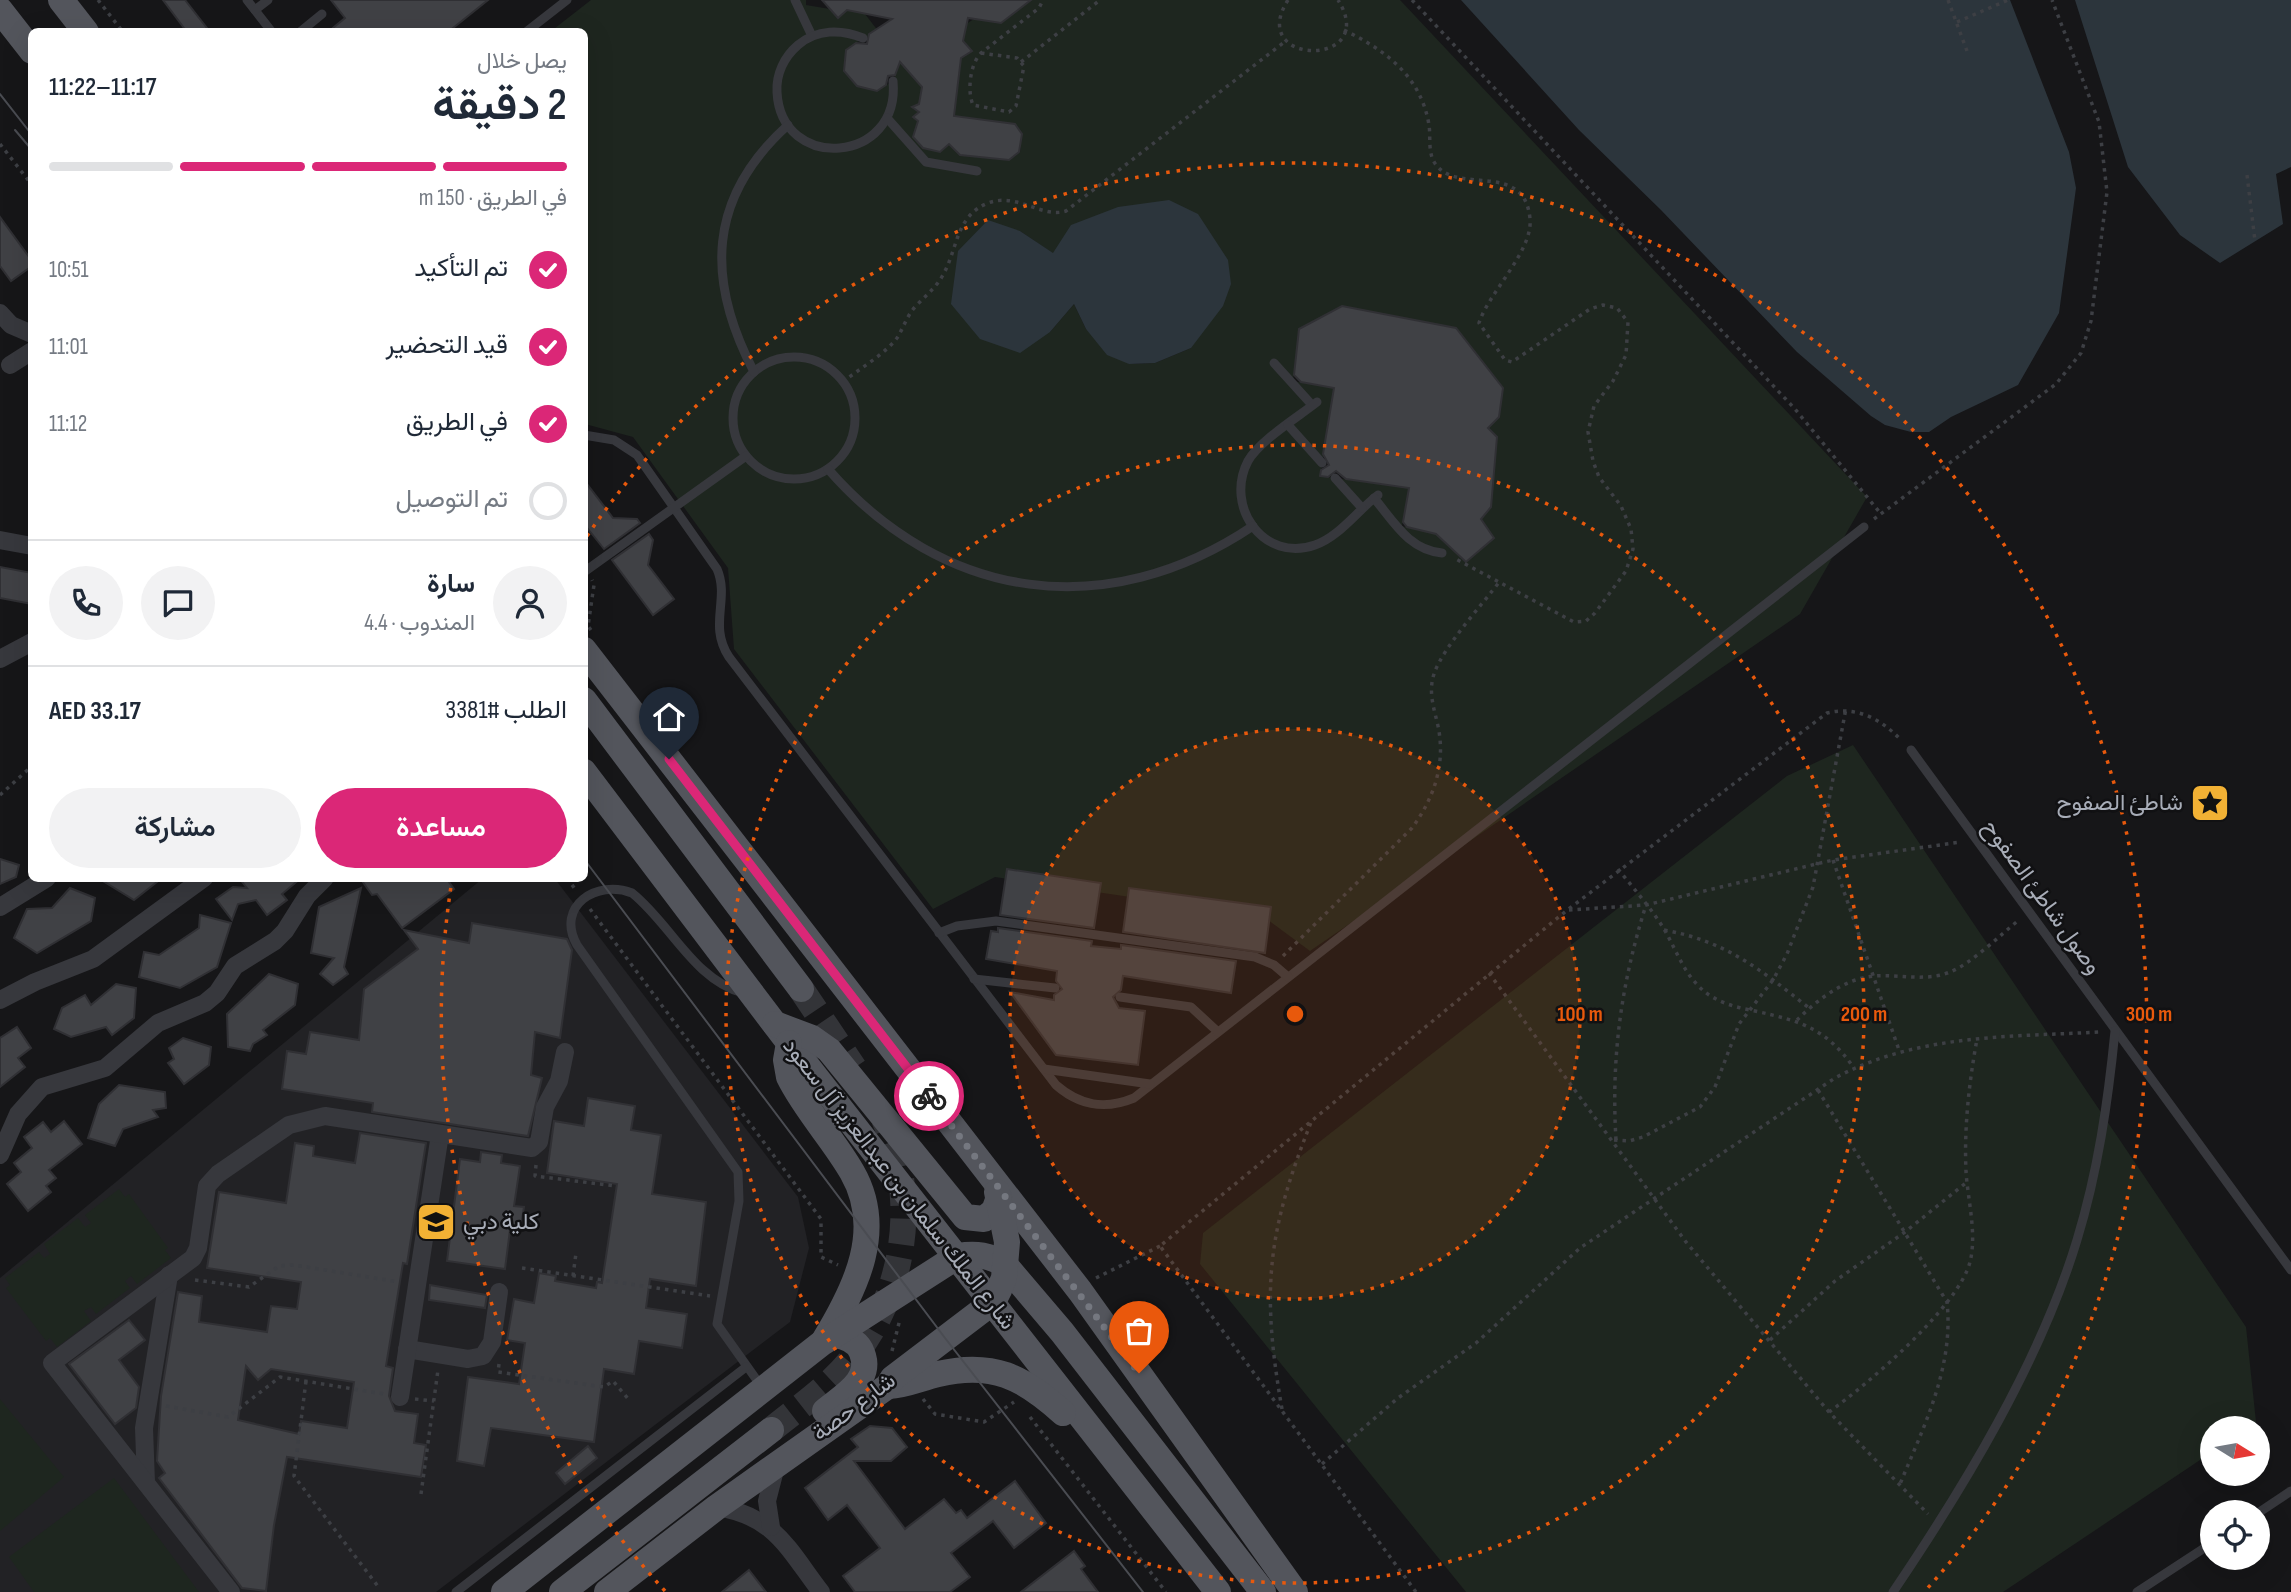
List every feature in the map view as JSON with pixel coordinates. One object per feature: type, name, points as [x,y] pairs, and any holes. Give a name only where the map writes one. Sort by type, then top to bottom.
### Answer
[{"type":"main road","points":[[61,0],[83,28]]},
{"type":"main road","points":[[0,10],[28,46]]},
{"type":"main road","points":[[588,655],[994,1185],[1093,1308],[1295,1592]]},
{"type":"main road","points":[[588,705],[801,989]]},
{"type":"main road","name":"شارع الملك سلمان بن عبدالعزيز آل سعود","points":[[588,777],[782,1034],[1218,1592]]},
{"type":"main road","points":[[829,1339],[859,1274],[866,1247],[866,1211],[853,1172],[789,1077],[782,1034],[812,1038],[843,1064],[965,1217],[984,1219],[994,1211],[994,1185]]},
{"type":"main road","points":[[993,1301],[1004,1278],[1005,1265],[1005,1219],[994,1185]]},
{"type":"main road","points":[[504,1592],[829,1339],[958,1256],[983,1255],[1005,1265],[1048,1315],[1263,1592]]},
{"type":"main road","points":[[1018,1337],[1011,1316],[1013,1306],[1018,1301],[1030,1300],[1048,1315]]},
{"type":"main road","name":"شارع حصة","points":[[607,1592],[717,1507],[888,1386],[893,1378],[993,1301]]},
{"type":"main road","points":[[788,1457],[812,1424],[863,1375],[865,1366],[860,1348],[845,1336],[829,1339]]},
{"type":"main road","points":[[888,1386],[943,1373],[991,1371],[1022,1380],[1036,1389],[1114,1459]]},
{"type":"main road","points":[[562,1592],[771,1430]]},
{"type":"street","points":[[0,313],[11,325],[28,332]]},
{"type":"street","points":[[10,365],[28,354]]},
{"type":"street","points":[[0,540],[28,545]]},
{"type":"street","points":[[0,659],[28,644]]},
{"type":"street","points":[[0,907],[41,882]]},
{"type":"street","points":[[0,1000],[35,982],[93,959],[199,882]]},
{"type":"street","points":[[0,1155],[18,1114],[42,1087],[105,1068],[158,1023],[205,1003],[217,993],[235,966],[280,936],[307,896],[321,882]]},
{"type":"street","points":[[231,1592],[52,1363],[195,1254],[204,1194],[212,1179],[284,1127],[325,1116],[532,1148],[539,1142],[545,1107],[559,1081],[565,1052]]},
{"type":"street","points":[[400,1397],[440,1134]]},
{"type":"street","points":[[146,1484],[143,1455],[147,1403],[169,1275]]},
{"type":"street","points":[[407,1349],[475,1359],[488,1351],[499,1292]]},
{"type":"street","points":[[771,1527],[767,1501],[788,1457]]},
{"type":"street","points":[[717,1507],[745,1513],[771,1527],[821,1592]]},
{"type":"lane","points":[[247,0],[269,28]]},
{"type":"lane","points":[[255,10],[268,0]]},
{"type":"lane","points":[[531,28],[567,0]]},
{"type":"lane","points":[[795,0],[812,36]]},
{"type":"lane","points":[[305,28],[322,13]]},
{"type":"lane","points":[[863,38],[838,31],[812,36],[791,51],[779,74],[778,101],[788,125],[807,142],[833,149],[846,148],[870,138],[887,118],[894,93],[893,81]]},
{"type":"lane","points":[[887,118],[926,162],[977,171]]},
{"type":"lane","points":[[754,372],[735,332],[724,299],[721,276],[724,232],[729,211],[746,173],[772,139],[788,125]]},
{"type":"lane","points":[[801,358],[824,365],[843,382],[853,404],[854,428],[845,451],[828,469],[804,479],[791,480],[766,473],[746,456],[735,432],[734,406],[745,382],[754,372],[776,360],[801,358]]},
{"type":"lane","points":[[1274,363],[1314,404],[1253,454],[1245,468],[1240,504],[1253,526],[1272,542],[1307,548],[1328,539],[1376,497],[1410,541],[1420,548],[1442,553]]},
{"type":"lane","points":[[1288,425],[1322,463]]},
{"type":"lane","points":[[588,436],[614,440],[630,448],[719,575],[718,631],[723,649],[1044,1069],[1065,1093],[1075,1100],[1099,1106],[1123,1102],[1150,1084],[1864,527]]},
{"type":"lane","points":[[588,569],[746,456]]},
{"type":"lane","points":[[828,469],[872,515],[924,551],[983,575],[1045,587],[1097,586],[1139,579],[1199,559],[1253,526]]},
{"type":"lane","points":[[1335,478],[1362,508]]},
{"type":"lane","name":"وصول شاطئ الصفوح","points":[[1911,750],[2291,1270]]},
{"type":"lane","points":[[753,996],[730,990],[711,976],[632,893],[607,888],[582,898],[571,915],[570,925],[577,945],[738,1172],[739,1201],[716,1324],[764,1390]]},
{"type":"lane","points":[[939,933],[967,923],[996,921],[1245,955],[1274,965],[1288,977]]},
{"type":"lane","points":[[974,979],[1055,988]]},
{"type":"lane","points":[[1120,997],[1191,1007],[1218,1032]]},
{"type":"lane","points":[[1893,1592],[2024,1373],[2053,1308],[2077,1241],[2096,1172],[2108,1102],[2115,1031]]},
{"type":"lane","points":[[1044,1069],[1150,1084]]},
{"type":"lane","points":[[457,1592],[746,1367]]},
{"type":"lane","points":[[2270,1505],[2291,1492]]},
{"type":"lane","points":[[2137,1592],[2200,1551]]},
{"type":"path","points":[[98,0],[120,28]]},
{"type":"path","points":[[981,53],[1017,58],[1024,66],[1016,106],[1009,112],[973,105],[968,95],[975,59],[981,53],[1039,8],[1043,0]]},
{"type":"path","points":[[1088,9],[1094,0]]},
{"type":"path","points":[[1021,62],[1100,0]]},
{"type":"path","points":[[1288,0],[1280,20],[1287,40],[1303,51],[1313,53],[1332,47],[1344,30],[1344,10],[1338,0]]},
{"type":"path","points":[[1412,0],[1795,409],[1881,514]]},
{"type":"path","points":[[1948,0],[1967,51]]},
{"type":"path","points":[[1957,22],[2008,0]]},
{"type":"path","points":[[1864,527],[2056,384],[2074,364],[2086,340],[2106,215],[2107,169],[2099,122],[2052,0]]},
{"type":"path","points":[[1344,30],[1381,50],[1413,84],[1424,107],[1431,155],[1438,168],[1454,176],[1498,181],[1508,185],[1524,200],[1530,220],[1526,240],[1479,323],[1505,360],[1512,362],[1596,306],[1617,309],[1628,322],[1626,355],[1613,381],[1594,406],[1588,432],[1599,477],[1616,497],[1631,530],[1633,550],[1626,571],[1595,613],[1580,622],[1567,620],[1500,580],[1442,553]]},
{"type":"path","points":[[843,382],[895,340],[910,314],[930,294],[944,272],[958,232],[971,214],[990,203],[1010,200],[1055,213],[1066,211],[1287,40]]},
{"type":"path","points":[[0,144],[28,180]]},
{"type":"path","points":[[2247,175],[2255,242]]},
{"type":"path","points":[[1274,965],[1423,814],[1434,789],[1440,763],[1438,726],[1431,697],[1434,674],[1500,580]]},
{"type":"path","points":[[1614,1140],[1643,1137],[1700,1107],[1715,1087],[1735,1031],[1773,980],[1806,910],[1818,864],[1846,708]]},
{"type":"path","points":[[1094,1279],[1160,1246],[1618,869],[1827,713],[1846,708],[1867,715],[1892,730],[1911,750]]},
{"type":"path","points":[[0,795],[28,770]]},
{"type":"path","points":[[1566,911],[1646,905],[1833,860],[1976,840]]},
{"type":"path","points":[[1833,860],[1899,1051]]},
{"type":"path","points":[[1618,869],[1664,930],[1686,971],[1698,986],[1721,1002],[1797,1020],[1829,1039],[1854,1068]]},
{"type":"path","points":[[570,882],[821,1219],[821,1257]]},
{"type":"path","points":[[1614,1140],[1613,1093],[1617,1028],[1630,957],[1646,905]]},
{"type":"path","points":[[1797,1020],[1836,989],[1873,976],[1929,977],[1952,971],[2029,912]]},
{"type":"path","points":[[1664,930],[1714,942],[1736,953],[1809,1008]]},
{"type":"path","points":[[1489,973],[1614,1140],[1653,1199],[1686,1242],[1829,1412],[1937,1522]]},
{"type":"path","points":[[1322,1464],[1398,1398],[1476,1343],[1580,1248],[1854,1068],[1899,1051],[1950,1040],[2115,1031]]},
{"type":"path","points":[[1829,1412],[1871,1382],[1962,1284],[1971,1258],[1967,1181],[1968,1104],[1977,1039]]},
{"type":"path","points":[[1818,1090],[1947,1302],[1948,1330],[1936,1397],[1899,1485]]},
{"type":"path","points":[[1282,1411],[1269,1314],[1272,1247],[1287,1182],[1312,1119]]},
{"type":"path","points":[[539,1142],[535,1176],[616,1186]]},
{"type":"path","points":[[1770,1340],[1835,1281],[1905,1231],[1967,1181]]},
{"type":"path","points":[[1160,1246],[1416,1592]]},
{"type":"path","points":[[573,1276],[576,1253]]},
{"type":"path","points":[[169,1275],[240,1288],[249,1287],[279,1266],[294,1265],[417,1285]]},
{"type":"path","points":[[522,1268],[719,1298]]},
{"type":"path","points":[[488,1351],[500,1353],[498,1372],[604,1387],[613,1381],[631,1401]]},
{"type":"path","points":[[421,1493],[440,1354]]},
{"type":"path","points":[[991,1371],[1016,1401]]},
{"type":"path","points":[[147,1403],[228,1417],[280,1377],[434,1401]]},
{"type":"path","points":[[306,1381],[294,1476],[380,1588]]},
{"type":"path","points":[[1024,1410],[1166,1592]]},
{"type":"shaded area","points":[[591,0],[806,0],[806,5],[830,9],[838,18],[847,10],[865,14],[882,36],[863,38],[846,50],[844,71],[857,86],[877,91],[893,81],[900,62],[922,87],[919,104],[913,107],[919,112],[913,117],[918,121],[913,137],[923,148],[940,152],[949,144],[960,155],[1009,160],[1020,152],[1022,134],[1015,124],[953,122],[961,58],[971,51],[963,41],[966,24],[974,19],[1030,0],[1400,0],[1867,497],[1800,614],[1310,951],[1264,917],[995,877],[933,909],[734,649],[728,568],[633,437],[588,425],[588,28],[555,28]],"holes":[[[1020,231],[1191,348],[1155,363],[1129,364],[1086,329],[1074,304],[1050,332]],[[1342,306],[1456,328],[1503,388],[1499,417],[1488,428],[1481,519],[1494,538],[1466,562],[1436,534],[1402,526],[1409,488],[1320,476],[1334,388],[1293,381],[1299,329]]]},
{"type":"shaded area","points":[[1461,0],[2010,0],[2069,152],[2076,188],[2059,313],[2018,385],[1951,417],[1929,432],[1911,432],[1885,425],[1871,416],[1797,352],[1661,210],[1579,130]]},
{"type":"shaded area","points":[[2075,0],[2291,0],[2291,167],[2276,174],[2283,224],[2220,263],[2180,235],[2128,167]]},
{"type":"shaded area","points":[[1169,200],[1198,214],[1228,260],[1231,284],[1223,306],[1191,348],[1155,363],[1129,364],[1107,355],[1086,329],[1074,304],[1050,332],[1020,353],[980,339],[951,304],[958,251],[988,220],[1020,231],[1053,253],[1071,225],[1118,207]]},
{"type":"shaded area","points":[[1853,745],[2246,1327],[2255,1416],[2200,1416],[2200,1460],[2003,1592],[1466,1592],[1200,1264],[1203,1233],[1787,776]]},
{"type":"shaded area","name":"كلية دبي","points":[[478,882],[557,882],[798,1197],[809,1248],[790,1322],[436,1592],[0,1592],[0,1278]]},
{"type":"shaded area","points":[[119,1189],[125,1197],[129,1194],[168,1248],[165,1250],[171,1258],[137,1284],[131,1276],[125,1281],[130,1288],[96,1314],[91,1307],[84,1311],[91,1321],[57,1347],[50,1338],[46,1341],[6,1288],[10,1285],[5,1278],[39,1252],[44,1258],[50,1254],[44,1244],[78,1218],[85,1227],[91,1223],[85,1215]]},
{"type":"shaded area","points":[[0,1399],[64,1477],[0,1531]]},
{"type":"shaded area","points":[[114,1478],[199,1592],[34,1592],[9,1557]]},
{"type":"building","points":[[163,0],[185,0],[207,28],[184,28]]},
{"type":"building","points":[[331,0],[488,0],[453,28],[333,28],[345,18]]},
{"type":"building","points":[[822,0],[1031,0],[1001,23],[968,18],[963,41],[972,51],[961,58],[954,116],[1015,124],[1022,134],[1019,152],[1009,160],[960,155],[949,144],[940,152],[923,148],[913,137],[918,121],[913,117],[919,112],[912,107],[919,104],[922,87],[900,62],[895,75],[888,76],[886,85],[877,91],[857,86],[844,71],[846,50],[856,43],[867,44],[869,34],[892,19],[847,10],[838,18]]},
{"type":"building","points":[[0,217],[28,256],[28,269],[11,281],[0,266]]},
{"type":"building","points":[[1342,306],[1456,328],[1503,388],[1499,417],[1488,428],[1497,437],[1491,507],[1481,519],[1494,538],[1466,562],[1436,534],[1407,527],[1403,522],[1409,488],[1346,479],[1336,471],[1328,477],[1320,476],[1321,470],[1329,465],[1323,454],[1334,388],[1301,382],[1294,375],[1299,329]]},
{"type":"building","points":[[588,485],[613,518],[637,519],[640,523],[604,549],[588,529]]},
{"type":"building","points":[[649,534],[653,540],[648,565],[674,599],[653,615],[612,560]]},
{"type":"building","points":[[0,567],[28,572],[28,603],[0,598]]},
{"type":"building","points":[[0,859],[19,865],[16,877],[0,884]]},
{"type":"building","points":[[1007,869],[1101,883],[1094,928],[1000,915]]},
{"type":"building","points":[[105,882],[157,882],[134,900]]},
{"type":"building","points":[[242,882],[296,882],[282,894],[287,900],[267,915],[256,900],[238,904],[232,920],[216,899],[233,887],[247,888]]},
{"type":"building","points":[[363,882],[449,882],[454,889],[402,928],[377,894],[372,895]]},
{"type":"building","points":[[70,888],[95,898],[91,921],[37,953],[14,938],[27,909],[52,908]]},
{"type":"building","points":[[361,888],[344,967],[348,974],[333,985],[320,974],[334,958],[311,953],[319,907]]},
{"type":"building","points":[[1129,888],[1271,907],[1265,953],[1123,932]]},
{"type":"building","points":[[200,915],[231,923],[217,967],[180,988],[139,977],[144,952],[159,955],[199,928]]},
{"type":"building","points":[[472,923],[567,939],[572,950],[560,1038],[535,1032],[531,1075],[542,1078],[528,1136],[372,1112],[373,1103],[282,1089],[287,1051],[306,1054],[310,1032],[359,1040],[364,989],[418,949],[404,930],[469,943]]},
{"type":"building","points":[[998,928],[1092,941],[1091,946],[1121,949],[1121,945],[1236,961],[1231,993],[1123,976],[1121,990],[1113,997],[1119,1008],[1145,1011],[1138,1065],[1056,1055],[1010,992],[1054,1000],[1054,995],[1062,989],[1056,981],[1057,971],[986,959],[991,931],[998,932]]},
{"type":"building","points":[[269,974],[298,984],[295,1005],[263,1030],[267,1035],[253,1044],[250,1051],[228,1047],[227,1014]]},
{"type":"building","points":[[116,984],[136,988],[134,1018],[112,1035],[106,1027],[71,1037],[54,1029],[62,1008],[85,995],[91,1005]]},
{"type":"building","points":[[17,1027],[31,1048],[18,1058],[25,1067],[0,1087],[0,1038]]},
{"type":"building","points":[[183,1038],[211,1047],[209,1065],[184,1084],[168,1063],[174,1059],[169,1048]]},
{"type":"building","points":[[119,1085],[165,1092],[166,1108],[153,1110],[158,1117],[123,1129],[115,1146],[88,1138],[99,1104]]},
{"type":"building","points":[[588,1098],[635,1106],[631,1130],[661,1135],[652,1194],[706,1202],[696,1286],[650,1279],[646,1308],[687,1314],[682,1348],[639,1341],[634,1374],[604,1369],[594,1442],[491,1428],[484,1466],[457,1461],[468,1377],[519,1384],[525,1343],[507,1340],[514,1299],[534,1303],[539,1273],[556,1276],[555,1281],[596,1288],[597,1282],[602,1283],[617,1184],[547,1173],[554,1121],[584,1126]]},
{"type":"building","points":[[64,1121],[82,1144],[49,1170],[56,1178],[46,1186],[51,1192],[28,1211],[7,1184],[21,1172],[14,1163],[32,1148],[24,1137],[43,1122],[51,1132]]},
{"type":"building","points":[[360,1133],[426,1143],[407,1264],[403,1263],[386,1366],[393,1368],[389,1396],[395,1411],[418,1414],[414,1443],[426,1445],[421,1477],[287,1457],[274,1525],[266,1591],[242,1588],[159,1478],[165,1473],[157,1461],[161,1396],[178,1292],[202,1296],[199,1322],[267,1332],[271,1306],[297,1309],[301,1282],[207,1268],[219,1192],[286,1203],[295,1143],[314,1146],[313,1156],[355,1163]],"holes":[[[246,1366],[258,1380],[271,1369],[354,1382],[347,1428],[301,1421],[299,1434],[238,1420]]]},
{"type":"building","points":[[481,1152],[502,1155],[501,1163],[520,1166],[514,1206],[524,1207],[520,1232],[510,1230],[505,1269],[447,1261],[460,1159],[480,1162]]},
{"type":"building","points":[[430,1285],[487,1295],[485,1308],[429,1300]]},
{"type":"building","points":[[129,1320],[145,1340],[119,1360],[139,1387],[136,1408],[115,1424],[69,1364]]},
{"type":"building","points":[[870,1426],[892,1428],[907,1447],[891,1461],[854,1461],[905,1529],[944,1499],[956,1513],[961,1510],[967,1518],[1015,1481],[1046,1523],[1014,1548],[993,1521],[951,1553],[970,1577],[950,1592],[855,1592],[843,1576],[880,1548],[847,1505],[828,1520],[805,1488],[858,1447],[851,1439]]},
{"type":"building","points":[[588,1446],[597,1458],[565,1484],[556,1473]]},
{"type":"building","points":[[1074,1551],[1085,1566],[1081,1569],[1098,1592],[1021,1592]]},
{"type":"building","points":[[749,1570],[766,1592],[722,1592]]},
{"type":"tunnel","points":[[801,989],[854,1068]]},
{"type":"tunnel","points":[[771,1430],[813,1397],[851,1360],[870,1334],[895,1275],[901,1244],[901,1181],[895,1149],[884,1119]]},
{"type":"tram line","points":[[0,94],[28,130]]},
{"type":"tram line","points":[[15,130],[28,145]]},
{"type":"tram line","points":[[588,864],[945,1338],[1143,1592]]},
{"type":"way so far","points":[[929,1096],[1080,1291],[1139,1373]]},
{"type":"place","name":"شاطئ الصفوح","points":[[2210,803]]},
{"type":"place","name":"كلية دبي","points":[[436,1222]]},
{"type":"route","points":[[669,759],[929,1096]]}]
